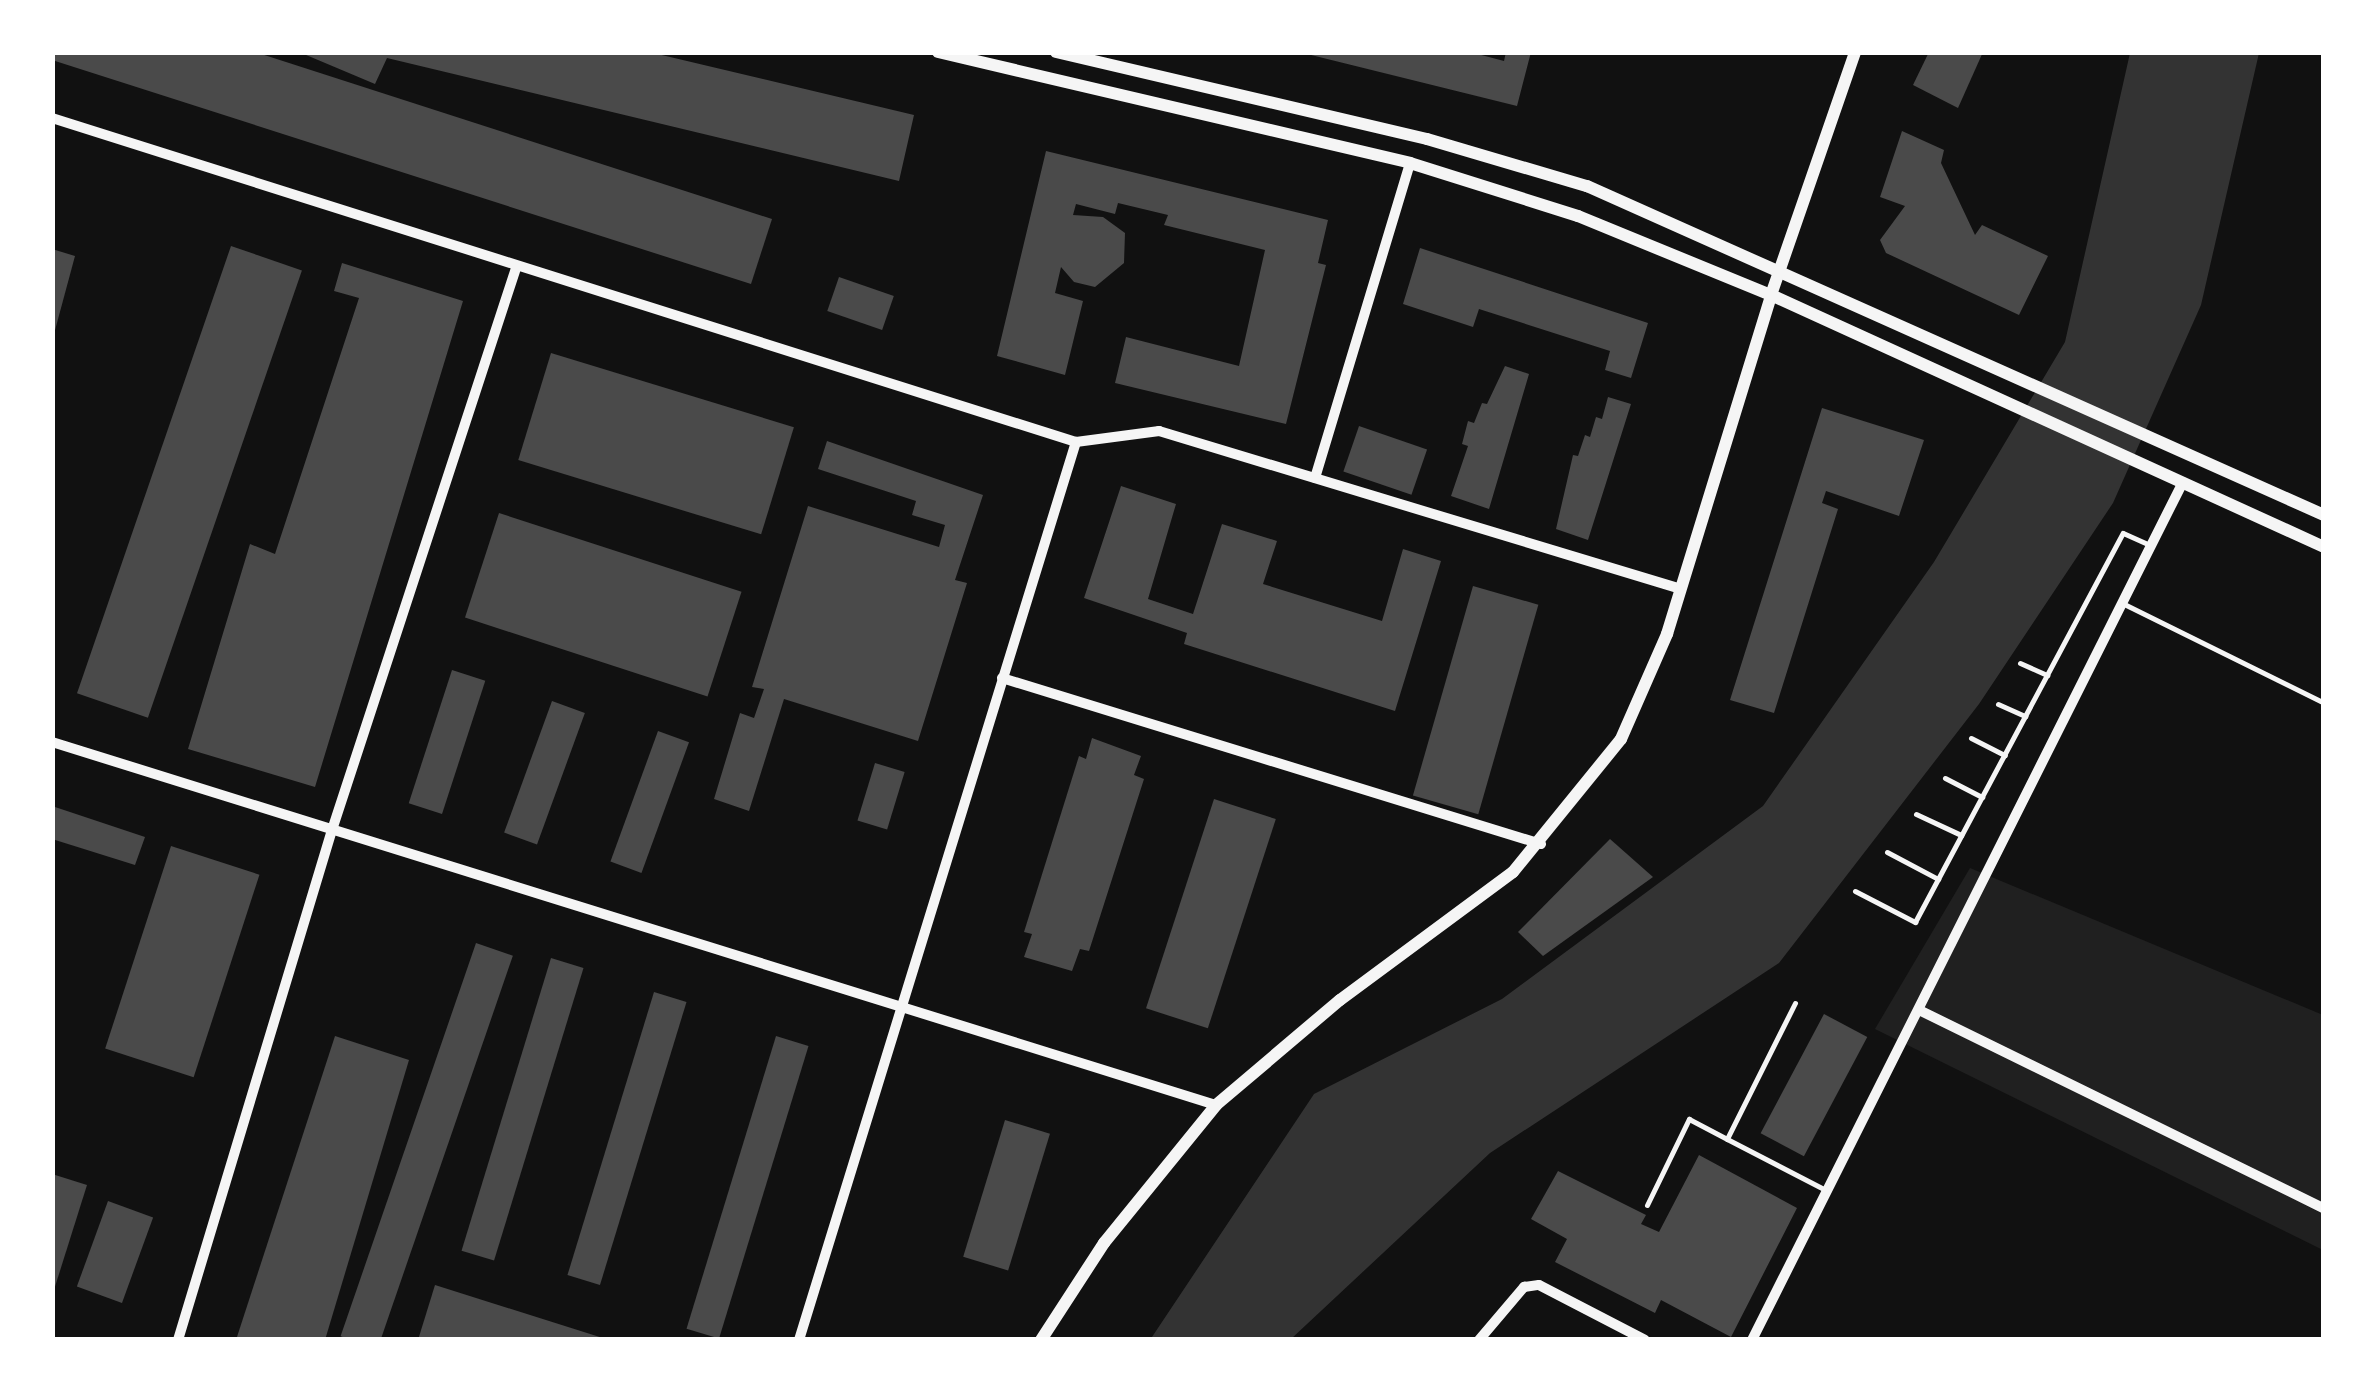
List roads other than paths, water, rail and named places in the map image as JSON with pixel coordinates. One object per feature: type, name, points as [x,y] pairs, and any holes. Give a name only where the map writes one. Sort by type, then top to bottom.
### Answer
[{"type":"street","points":[[938,52],[1410,164],[1578,216],[1770,294],[2324,547]]},
{"type":"street","points":[[1056,52],[1428,139],[1588,186],[1780,268],[2324,515]]},
{"type":"street","points":[[1041,1340],[1104,1243],[1216,1105],[1340,1000],[1458,919],[1541,844],[1620,740],[1681,589],[1770,294],[1854,52]]},
{"type":"street","points":[[52,118],[516,268],[1076,442],[1159,431],[1681,589]]},
{"type":"street","points":[[1315,478],[1410,164]]},
{"type":"street","points":[[178,1340],[332,830],[516,268]]},
{"type":"street","points":[[798,1340],[1076,442]]},
{"type":"street","points":[[1752,1340],[2183,482]]},
{"type":"street","points":[[1002,678],[1541,844]]},
{"type":"street","points":[[52,742],[901,1010],[1216,1105]]},
{"type":"street","points":[[1919,1010],[2324,1208]]},
{"type":"street","points":[[1479,1340],[1524,1287],[1539,1285],[1645,1340]]},
{"type":"lane","points":[[1855,890],[1915,922],[2123,533],[2150,546]]},
{"type":"lane","points":[[2122,602],[2324,703]]},
{"type":"lane","points":[[2020,662],[2047,675]]},
{"type":"lane","points":[[1998,704],[2025,716]]},
{"type":"lane","points":[[1971,738],[2004,755]]},
{"type":"lane","points":[[1945,778],[1982,797]]},
{"type":"lane","points":[[1916,814],[1962,835]]},
{"type":"lane","points":[[1887,852],[1938,879]]},
{"type":"lane","points":[[1727,1139],[1795,1003]]},
{"type":"lane","points":[[1647,1205],[1689,1119],[1826,1190]]}]
